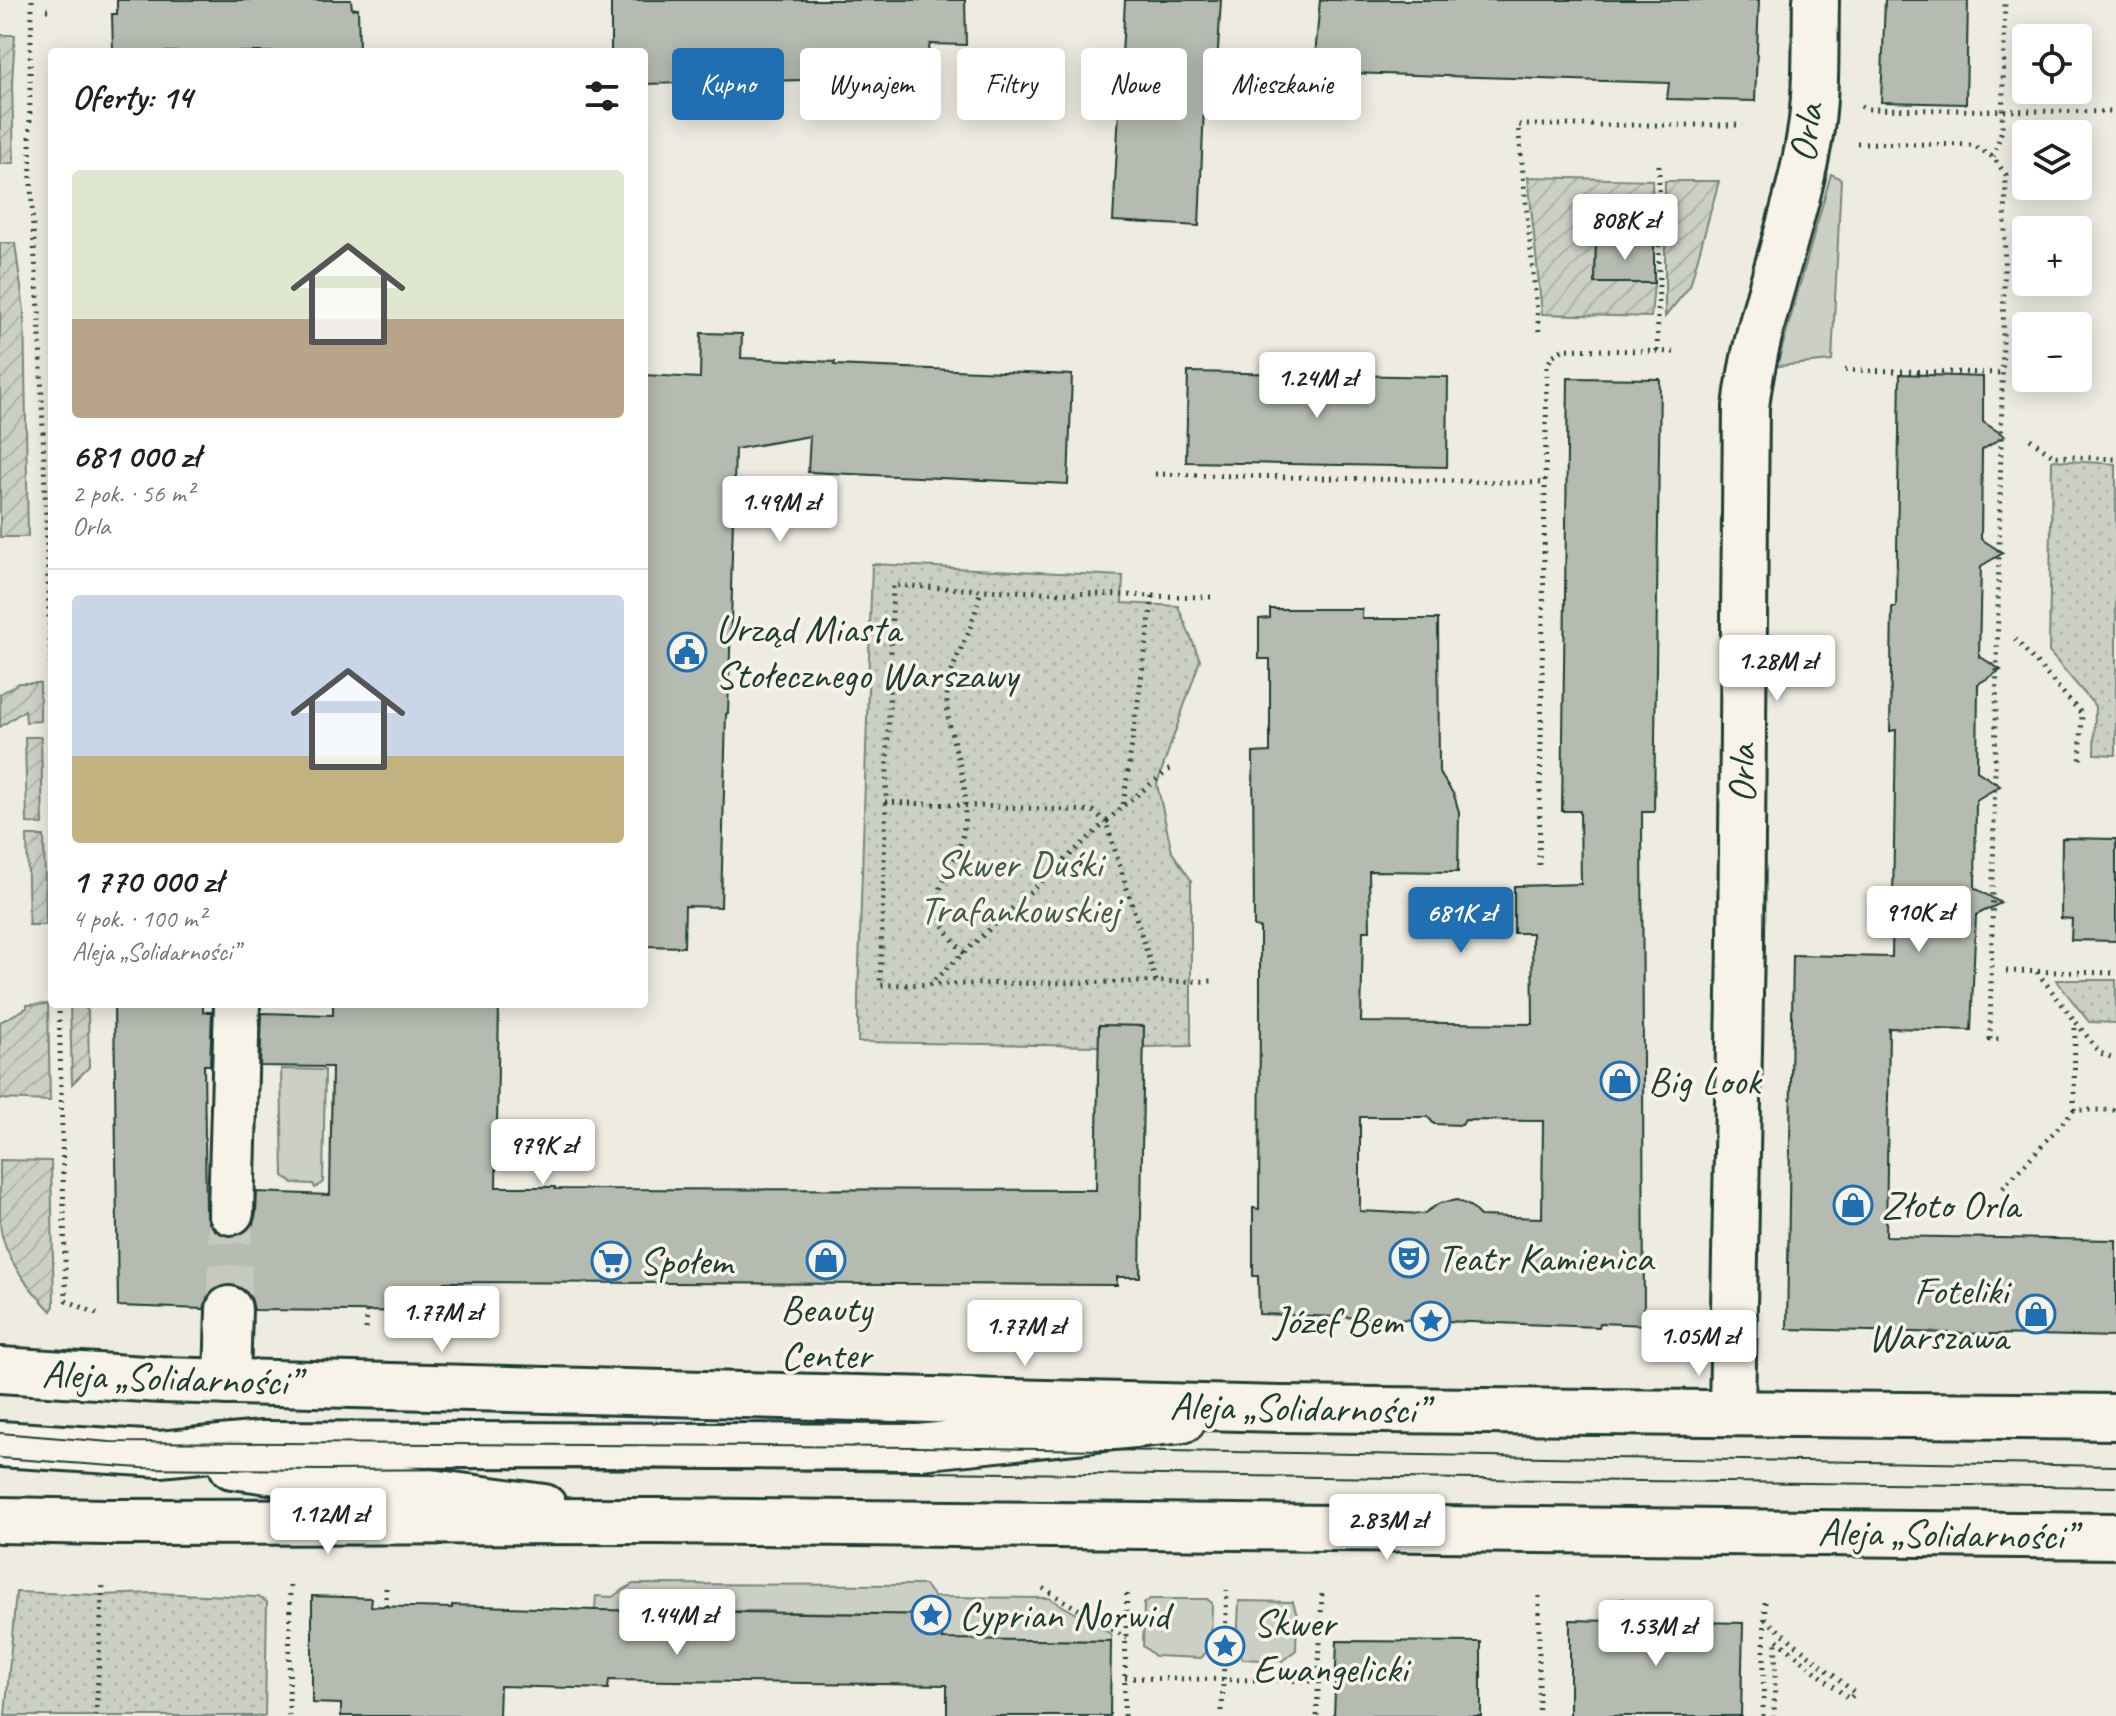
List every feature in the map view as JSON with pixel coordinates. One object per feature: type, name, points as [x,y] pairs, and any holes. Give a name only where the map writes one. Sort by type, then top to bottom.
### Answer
[{"type":"main road","name":"Orla","points":[[1732,1412],[1741,959],[1746,407],[1757,336],[1796,198],[1811,126],[1816,0]]},
{"type":"main road","points":[[231,1212],[237,1008]]},
{"type":"main road","points":[[227,1382],[229,1309]]},
{"type":"main road","name":"Aleja „Solidarności”","points":[[0,1370],[161,1380],[1281,1409],[2116,1417]]},
{"type":"main road","points":[[0,1444],[170,1453],[262,1444],[919,1447],[1281,1409]]},
{"type":"main road","points":[[170,1453],[247,1469],[658,1521]]},
{"type":"main road","name":"Aleja „Solidarności”","points":[[0,1520],[658,1521],[2116,1536]]},
{"type":"path","points":[[32,0],[30,80],[33,193],[48,577]]},
{"type":"path","points":[[1993,157],[2002,130],[2005,0]]},
{"type":"path","points":[[1858,104],[1866,109],[2116,112]]},
{"type":"path","points":[[1539,331],[1518,125],[1743,125]]},
{"type":"path","points":[[1849,143],[1973,145],[1993,157],[2006,175],[1990,1039],[2003,1039]]},
{"type":"path","points":[[1657,351],[1659,159]]},
{"type":"path","points":[[1539,865],[1547,367],[1552,356],[1564,349],[1675,352]]},
{"type":"path","points":[[1845,370],[2002,373]]},
{"type":"path","points":[[2030,439],[2054,456],[2116,459]]},
{"type":"path","points":[[1155,474],[1545,483]]},
{"type":"path","points":[[1213,597],[893,585],[880,985],[1214,981]]},
{"type":"path","points":[[964,953],[948,936],[938,904],[941,888],[960,846],[966,786],[947,696],[951,675],[971,626],[981,590]]},
{"type":"path","points":[[1123,806],[1153,596]]},
{"type":"path","points":[[2015,639],[2082,714],[2080,765]]},
{"type":"path","points":[[930,984],[1123,806],[1174,766]]},
{"type":"path","points":[[885,802],[1093,811],[1106,822],[1156,981]]},
{"type":"path","points":[[2006,971],[2116,973]]},
{"type":"path","points":[[2037,972],[2100,1053],[2116,1059]]},
{"type":"path","points":[[59,1008],[66,1300],[97,1314]]},
{"type":"path","points":[[2003,1188],[2074,1110],[2075,1021]]},
{"type":"path","points":[[2074,1110],[2116,1110]]},
{"type":"path","points":[[366,1329],[367,1312]]},
{"type":"path","points":[[96,1716],[103,1581]]},
{"type":"path","points":[[289,1716],[290,1583]]},
{"type":"path","points":[[386,1585],[386,1606]]},
{"type":"path","points":[[1043,1588],[1126,1638]]},
{"type":"path","points":[[1124,1716],[1127,1589]]},
{"type":"path","points":[[1222,1711],[1227,1590]]},
{"type":"path","points":[[1317,1716],[1322,1592]]},
{"type":"path","points":[[1539,1596],[1539,1716]]},
{"type":"path","points":[[1623,1598],[1623,1613],[1655,1616],[1690,1613],[1690,1599]]},
{"type":"path","points":[[1763,1716],[1765,1600]]},
{"type":"path","points":[[1765,1619],[1855,1693],[1849,1699],[1776,1639],[1774,1716]]},
{"type":"path","points":[[1125,1678],[1319,1681]]},
{"type":"green space","points":[[0,35],[15,35],[12,83],[14,163],[0,164]]},
{"type":"green space","points":[[1831,174],[1841,179],[1832,361],[1777,366]]},
{"type":"green space","points":[[1528,177],[1652,180],[1654,241],[1596,242],[1595,283],[1654,283],[1651,317],[1542,314]]},
{"type":"green space","points":[[1665,181],[1719,181],[1690,286],[1665,317]]},
{"type":"green space","points":[[0,243],[15,243],[24,310],[28,537],[0,537]]},
{"type":"green space","points":[[2052,460],[2116,464],[2116,755],[2094,754],[2095,706],[2049,652]]},
{"type":"green space","name":"Skwer Duśki Trafankowskiej","points":[[872,564],[1123,576],[1122,603],[1178,606],[1200,660],[1157,784],[1172,852],[1191,880],[1191,1046],[1144,1047],[1143,1026],[1100,1025],[1099,1046],[858,1042]]},
{"type":"green space","points":[[19,683],[40,683],[40,721],[26,722],[25,710],[0,727],[0,694]]},
{"type":"green space","points":[[25,737],[41,737],[43,824],[27,823]]},
{"type":"green space","points":[[27,836],[44,836],[46,925],[29,925]]},
{"type":"green space","points":[[2056,980],[2116,980],[2116,1023],[2089,1022]]},
{"type":"green space","points":[[48,1004],[50,1101],[0,1099],[0,1022],[27,1008],[27,1005]]},
{"type":"green space","points":[[70,1008],[85,1008],[88,1011],[89,1067],[72,1084]]},
{"type":"green space","points":[[281,1069],[325,1070],[323,1182],[315,1188],[313,1184],[293,1183],[283,1176]]},
{"type":"green space","points":[[0,1160],[51,1161],[54,1306],[51,1311],[26,1282],[6,1249],[0,1224]]},
{"type":"green space","points":[[633,1584],[925,1585],[934,1597],[1049,1598],[1111,1634],[1111,1641],[968,1640],[942,1650],[941,1615],[789,1612],[788,1624],[772,1622],[773,1611],[619,1610],[594,1619],[596,1596],[612,1597]]},
{"type":"green space","points":[[16,1592],[258,1597],[267,1602],[265,1716],[5,1716]]},
{"type":"green space","points":[[1150,1599],[1207,1599],[1212,1603],[1211,1647],[1201,1658],[1155,1656],[1143,1646],[1144,1604]]},
{"type":"green space","points":[[1239,1601],[1293,1602],[1297,1616],[1296,1650],[1282,1661],[1243,1659],[1237,1650]]},
{"type":"building","points":[[117,0],[351,0],[352,9],[358,8],[359,48],[113,48],[112,14],[117,14]]},
{"type":"building","points":[[611,0],[965,0],[966,45],[800,48],[800,80],[784,80],[784,48],[672,48],[672,83],[648,84],[648,48],[611,48]]},
{"type":"building","points":[[1125,0],[1221,0],[1218,48],[1203,48],[1199,226],[1113,221],[1118,120],[1187,120],[1187,48],[1122,48]]},
{"type":"building","points":[[1320,0],[1759,0],[1755,101],[1667,99],[1669,83],[1361,73],[1361,48],[1316,48]]},
{"type":"building","points":[[1885,0],[1968,0],[1966,104],[1881,102]]},
{"type":"building","points":[[1654,241],[1654,283],[1595,283],[1596,242]]},
{"type":"building","points":[[701,333],[742,334],[741,358],[1072,375],[1068,484],[808,472],[810,436],[735,449],[721,907],[685,906],[684,947],[648,946],[648,375],[700,378]]},
{"type":"building","points":[[1188,372],[1448,377],[1447,467],[1186,462]]},
{"type":"building","points":[[1900,374],[1983,377],[1983,422],[2005,436],[1982,450],[1981,539],[2003,553],[1981,566],[1979,656],[2001,670],[1978,684],[1977,771],[2000,786],[1976,800],[1975,888],[2001,903],[1976,915],[1971,1030],[1889,1028],[1886,1236],[2116,1240],[2116,1337],[1787,1329],[1793,955],[1892,957],[1896,730],[1890,731],[1892,607],[1896,607]]},
{"type":"building","points":[[1568,378],[1660,379],[1654,812],[1642,812],[1644,1325],[1600,1323],[1599,1327],[1259,1314],[1258,1276],[1253,1276],[1253,1208],[1259,1209],[1260,928],[1254,927],[1253,753],[1270,752],[1270,659],[1259,659],[1259,619],[1270,618],[1270,609],[1362,609],[1362,619],[1438,619],[1439,772],[1454,795],[1459,812],[1458,872],[1369,871],[1370,931],[1363,931],[1361,1022],[1533,1024],[1532,933],[1514,933],[1514,886],[1581,884],[1580,811],[1562,811]],"holes":[[[1360,1117],[1428,1117],[1434,1124],[1462,1125],[1465,1120],[1543,1121],[1542,1218],[1480,1216],[1470,1206],[1457,1200],[1440,1203],[1423,1214],[1360,1211]]]},
{"type":"building","points":[[2062,838],[2116,839],[2116,941],[2071,940],[2072,919],[2061,918]]},
{"type":"building","points":[[114,1008],[203,1008],[203,1012],[212,1012],[210,1065],[204,1065],[206,1211],[209,1223],[217,1233],[231,1237],[244,1234],[253,1224],[257,1192],[330,1195],[332,1067],[260,1066],[262,1013],[333,1015],[333,1008],[499,1008],[496,1187],[555,1189],[1096,1190],[1099,1025],[1144,1026],[1140,1277],[1117,1277],[1117,1285],[444,1282],[442,1312],[254,1310],[251,1298],[243,1288],[229,1284],[218,1287],[208,1295],[204,1309],[118,1306]]},
{"type":"building","points":[[312,1596],[372,1598],[371,1606],[942,1615],[942,1639],[1111,1641],[1110,1716],[947,1716],[947,1685],[609,1680],[608,1689],[500,1686],[499,1716],[341,1716],[341,1704],[312,1703]]},
{"type":"building","points":[[1614,1618],[1743,1623],[1741,1716],[1570,1716],[1570,1620],[1614,1621]]},
{"type":"building","points":[[1337,1641],[1481,1642],[1481,1716],[1334,1716]]},
{"type":"tunnel","points":[[229,1309],[231,1212]]},
{"type":"tram line","points":[[0,1433],[110,1442],[919,1447],[2116,1466]]},
{"type":"tram line","points":[[0,1458],[141,1468],[610,1468],[2116,1487]]},
{"type":"place","name":"Urząd Miasta Stołecznego Warszawy","points":[[687,652]]},
{"type":"place","name":"Big Look","points":[[1620,1081]]},
{"type":"place","name":"Złoto Orla","points":[[1853,1205]]},
{"type":"place","name":"Teatr Kamienica","points":[[1409,1258]]},
{"type":"place","name":"Beauty Center","points":[[826,1260]]},
{"type":"place","name":"Społem","points":[[611,1261]]},
{"type":"place","name":"Foteliki Warszawa","points":[[2036,1314]]},
{"type":"place","name":"Józef Bem","points":[[1431,1321]]},
{"type":"place","name":"Cyprian Norwid","points":[[931,1615]]},
{"type":"place","name":"Skwer Ewangelicki","points":[[1225,1646]]}]
